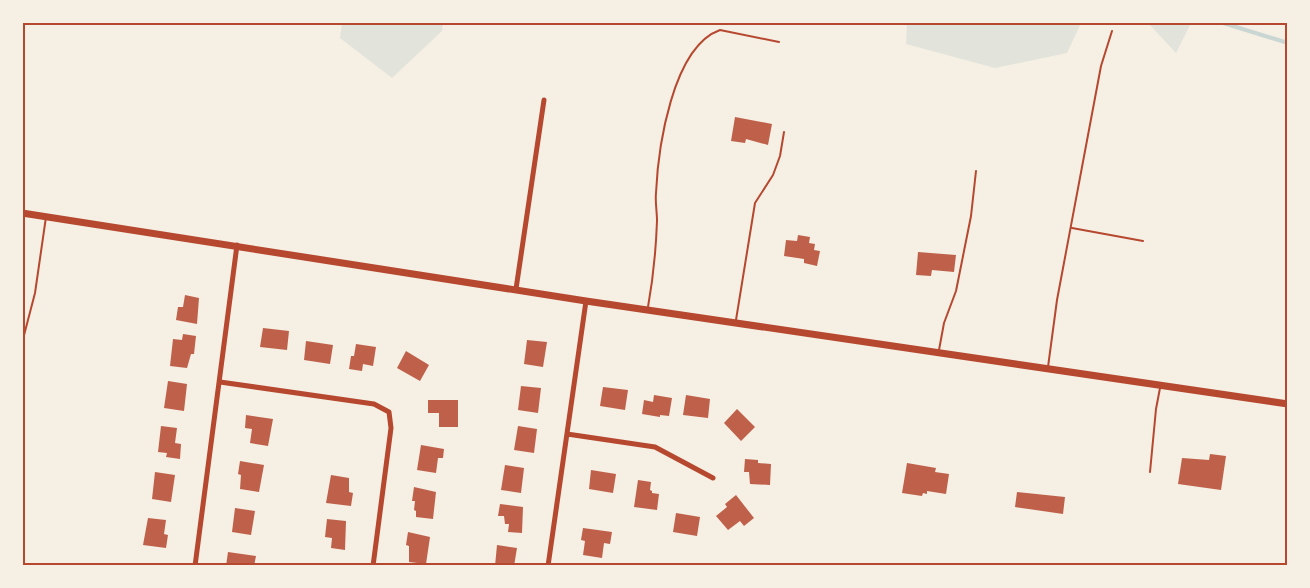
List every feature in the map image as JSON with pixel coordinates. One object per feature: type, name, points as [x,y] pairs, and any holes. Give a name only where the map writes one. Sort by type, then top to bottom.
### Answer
[{"type":"street","points":[[516,289],[544,100]]},
{"type":"street","points":[[22,213],[586,301],[1287,404]]},
{"type":"street","points":[[195,566],[237,245]]},
{"type":"street","points":[[548,566],[586,301]]},
{"type":"street","points":[[220,382],[374,404],[389,412],[391,428],[373,566]]},
{"type":"street","points":[[567,434],[655,447],[713,478]]},
{"type":"lane","points":[[648,310],[657,218],[656,181],[667,115],[674,88],[684,66],[713,33],[720,30],[779,42]]},
{"type":"lane","points":[[1048,369],[1057,300],[1101,66],[1112,31]]},
{"type":"lane","points":[[736,323],[755,202],[773,175],[780,156],[784,132]]},
{"type":"lane","points":[[939,353],[944,323],[956,291],[972,216],[976,171]]},
{"type":"lane","points":[[22,343],[35,293],[46,216]]},
{"type":"lane","points":[[1071,228],[1143,241]]},
{"type":"lane","points":[[1150,472],[1160,385]]},
{"type":"shaded area","points":[[342,22],[443,23],[442,31],[392,78],[340,38]]},
{"type":"shaded area","points":[[907,22],[1081,23],[1067,53],[995,68],[906,44]]},
{"type":"shaded area","points":[[1148,23],[1191,23],[1176,53]]},
{"type":"building","points":[[735,117],[772,124],[768,145],[746,139],[745,143],[731,141]]},
{"type":"building","points":[[798,235],[810,237],[809,243],[815,244],[814,250],[820,251],[817,266],[804,263],[804,259],[784,256],[786,240],[797,241]]},
{"type":"building","points":[[918,252],[956,255],[954,272],[932,270],[931,276],[916,275]]},
{"type":"building","points":[[185,295],[199,298],[197,324],[176,320],[178,307],[183,307]]},
{"type":"building","points":[[263,328],[289,331],[287,350],[260,347]]},
{"type":"building","points":[[183,334],[196,336],[194,354],[191,354],[187,368],[170,366],[173,339],[182,340]]},
{"type":"building","points":[[527,340],[547,342],[543,367],[524,364]]},
{"type":"building","points":[[306,341],[333,345],[330,364],[304,360]]},
{"type":"building","points":[[356,344],[376,347],[373,366],[363,364],[362,371],[349,369]]},
{"type":"building","points":[[406,351],[429,365],[420,381],[397,368]]},
{"type":"building","points":[[168,381],[187,384],[184,411],[164,408]]},
{"type":"building","points":[[521,386],[541,388],[538,413],[518,410]]},
{"type":"building","points":[[603,387],[628,390],[625,410],[600,406]]},
{"type":"building","points":[[654,395],[672,398],[669,416],[642,414],[644,400],[653,402]]},
{"type":"building","points":[[686,395],[710,399],[708,418],[683,415]]},
{"type":"building","points":[[428,400],[458,400],[458,427],[439,427],[439,413],[428,413]]},
{"type":"building","points":[[737,409],[755,427],[741,441],[724,423]]},
{"type":"building","points":[[246,415],[273,419],[268,446],[250,443],[252,429],[245,428]]},
{"type":"building","points":[[161,426],[177,428],[175,443],[181,444],[180,459],[166,457],[167,453],[158,452]]},
{"type":"building","points":[[518,426],[537,429],[534,453],[514,450]]},
{"type":"building","points":[[421,445],[444,449],[443,458],[438,458],[436,473],[417,470]]},
{"type":"building","points":[[1210,454],[1226,456],[1221,490],[1178,484],[1182,458],[1209,460]]},
{"type":"building","points":[[745,459],[771,464],[770,485],[750,484],[749,472],[744,472]]},
{"type":"building","points":[[240,461],[264,465],[259,492],[240,489],[241,475],[238,474]]},
{"type":"building","points":[[907,463],[936,468],[935,472],[949,474],[946,494],[927,491],[927,494],[923,493],[922,496],[902,493]]},
{"type":"building","points":[[505,465],[524,468],[521,493],[501,490]]},
{"type":"building","points":[[591,470],[616,474],[613,493],[589,489]]},
{"type":"building","points":[[155,472],[175,475],[171,502],[152,499]]},
{"type":"building","points":[[331,475],[349,478],[349,492],[353,493],[351,506],[326,503]]},
{"type":"building","points":[[638,480],[651,482],[652,493],[659,494],[657,510],[634,507]]},
{"type":"building","points":[[414,487],[436,492],[433,519],[416,517],[415,501],[412,501]]},
{"type":"building","points":[[1017,492],[1065,497],[1063,514],[1015,507]]},
{"type":"building","points":[[736,495],[754,518],[744,526],[740,521],[728,530],[716,516]]},
{"type":"building","points":[[500,504],[523,507],[522,533],[508,532],[509,524],[505,524],[504,516],[498,516]]},
{"type":"building","points":[[235,508],[255,511],[251,535],[232,532]]},
{"type":"building","points":[[676,513],[700,517],[697,536],[673,532]]},
{"type":"building","points":[[148,518],[166,520],[164,534],[168,535],[166,548],[143,545]]},
{"type":"building","points":[[327,519],[346,521],[345,550],[331,548],[332,538],[325,537]]},
{"type":"building","points":[[583,528],[612,532],[610,544],[604,543],[602,558],[583,555],[585,541],[581,540]]},
{"type":"building","points":[[408,532],[430,537],[426,564],[409,562],[409,546],[406,545]]},
{"type":"building","points":[[497,545],[517,548],[514,566],[495,566]]},
{"type":"building","points":[[228,552],[256,556],[254,566],[226,566]]},
{"type":"waterway","points":[[1220,22],[1288,43]]}]
